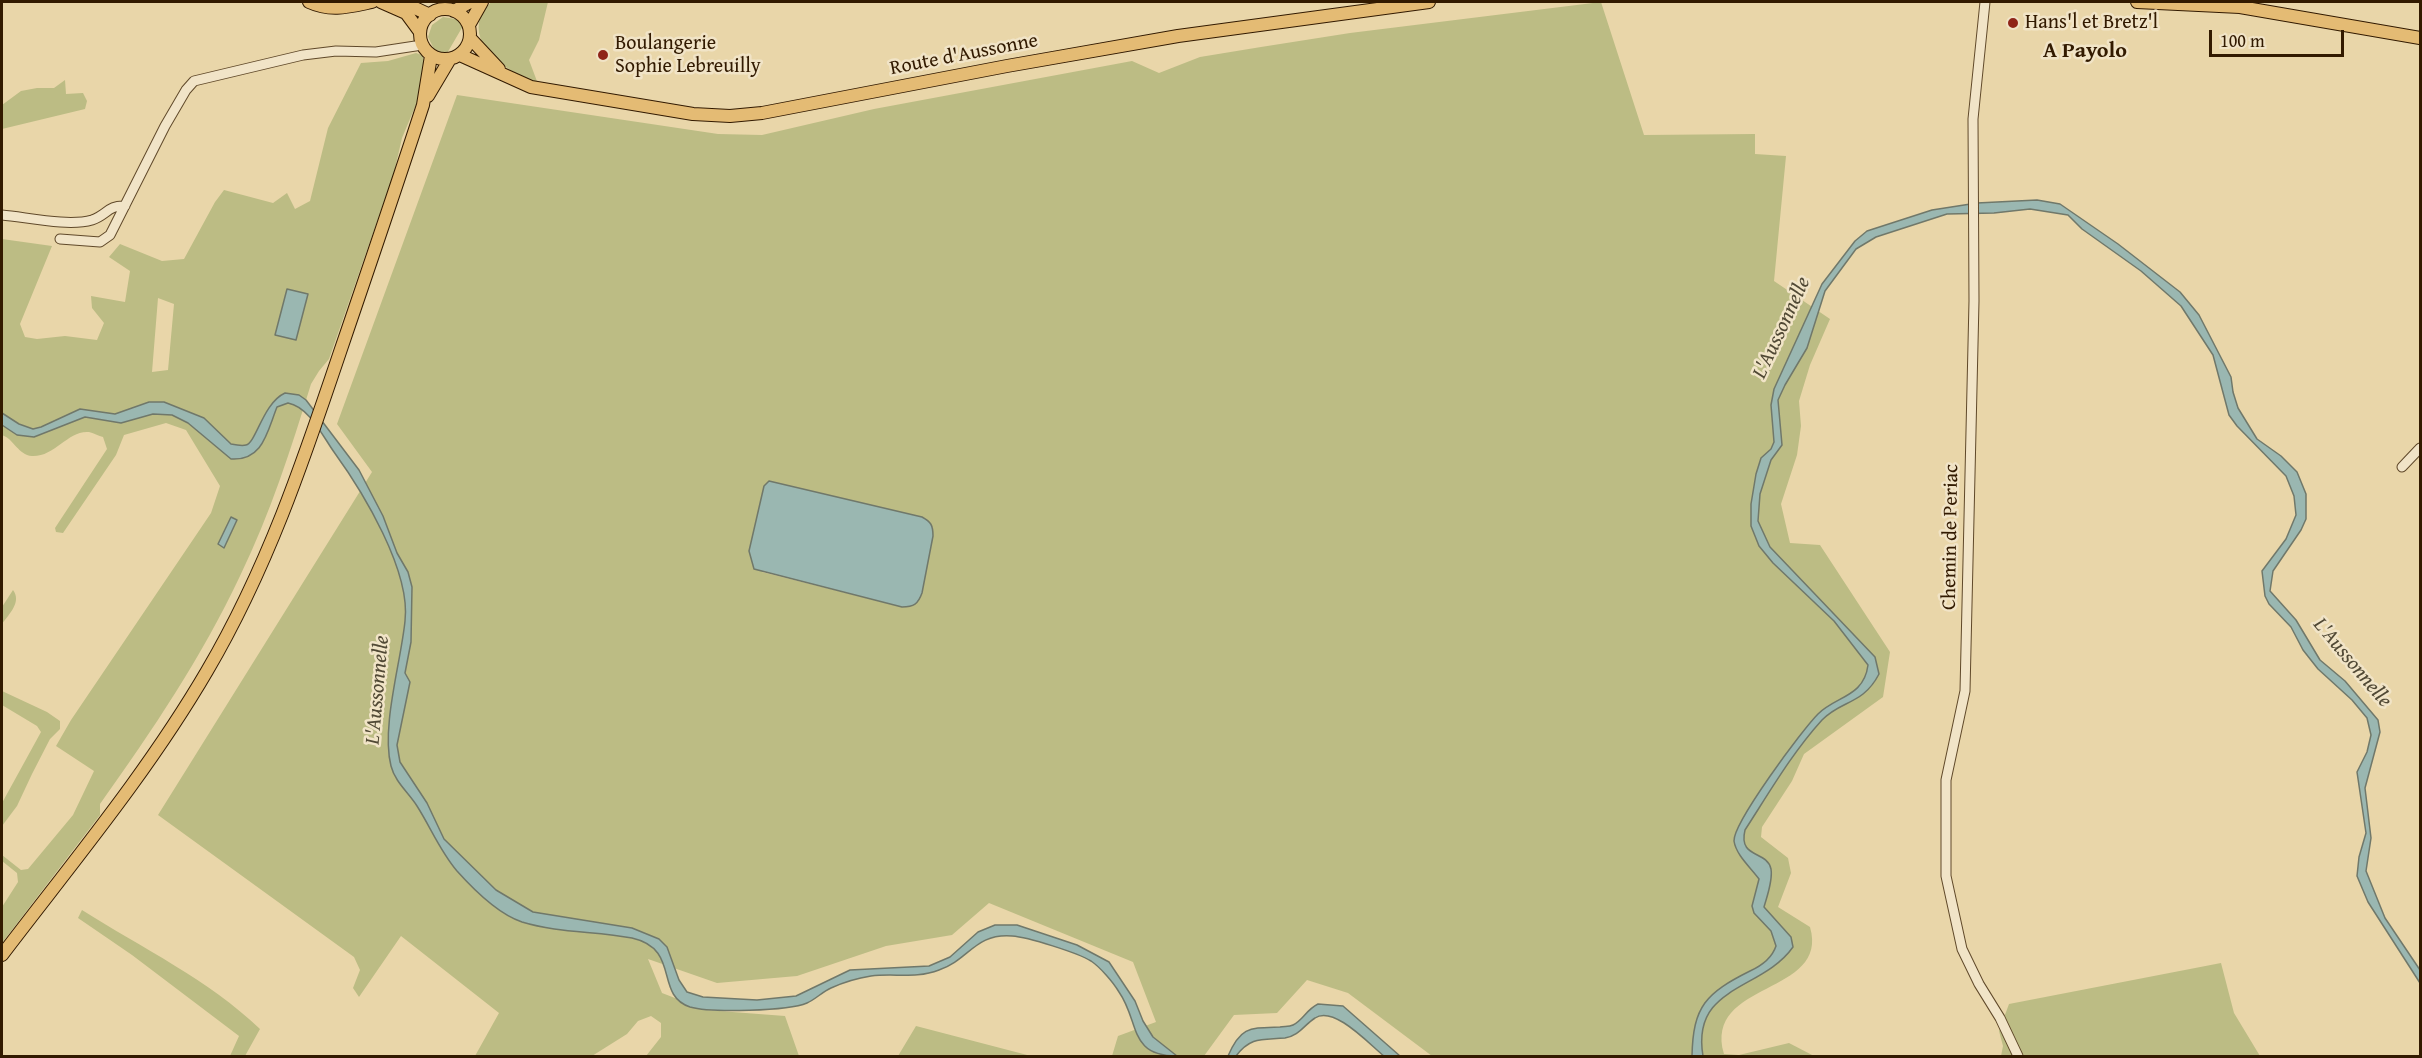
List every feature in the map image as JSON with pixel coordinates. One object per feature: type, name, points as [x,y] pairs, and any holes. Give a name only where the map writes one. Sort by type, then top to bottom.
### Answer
[{"type":"main road","points":[[309,2],[333,9],[372,2]]},
{"type":"main road","points":[[381,2],[406,13],[420,32]]},
{"type":"main road","points":[[402,2],[430,15]]},
{"type":"main road","points":[[454,11],[470,2]]},
{"type":"main road","points":[[423,105],[455,57],[468,44],[469,32],[482,2]]},
{"type":"main road","name":"Route d'Aussonne","points":[[455,57],[531,87],[693,114],[730,116],[762,113],[1178,36],[1429,2]]},
{"type":"main road","points":[[2137,2],[2240,7],[2421,38]]},
{"type":"main road","points":[[455,57],[443,60],[431,56],[422,45],[420,32],[422,25],[437,10],[454,11],[463,16],[469,32]]},
{"type":"main road","name":"Route d'Aussonne","points":[[469,32],[509,78]]},
{"type":"main road","points":[[2,955],[123,796],[207,670],[268,554],[312,439],[423,105],[431,56]]},
{"type":"street","name":"Chemin de Periac","points":[[1985,2],[1973,119],[1975,219],[1965,691],[1946,780],[1946,876],[1962,949],[2018,1056]]},
{"type":"street","points":[[60,239],[100,242],[110,235],[165,126],[186,90],[194,81],[309,54],[336,51],[376,52],[422,45]]},
{"type":"street","points":[[2,214],[67,221],[91,220],[113,205],[125,206]]},
{"type":"street","points":[[2402,467],[2421,448]]},
{"type":"green space","points":[[491,2],[548,2],[539,40],[529,60],[538,84],[518,75],[498,61],[483,44],[479,33],[479,22]]},
{"type":"green space","points":[[1601,2],[1644,135],[1755,134],[1755,154],[1786,156],[1774,281],[1830,319],[1810,365],[1799,401],[1801,426],[1797,455],[1781,504],[1790,543],[1820,545],[1890,652],[1883,697],[1804,754],[1792,781],[1762,827],[1761,837],[1788,858],[1791,873],[1778,907],[1810,927],[1811,949],[1802,966],[1786,978],[1747,999],[1731,1013],[1722,1030],[1724,1054],[1739,1055],[1789,1043],[1814,1056],[1432,1056],[1348,993],[1307,980],[1277,1013],[1234,1015],[1204,1056],[1112,1056],[1118,1036],[1156,1022],[1133,962],[989,903],[952,935],[886,946],[797,976],[717,983],[648,959],[662,993],[706,1010],[785,1016],[799,1056],[646,1056],[661,1037],[661,1023],[651,1016],[638,1021],[627,1034],[592,1056],[475,1056],[499,1013],[401,936],[359,997],[353,988],[360,970],[354,957],[158,815],[372,472],[337,424],[457,95],[718,134],[762,135],[874,109],[1132,61],[1159,73],[1200,57],[1350,33]],"holes":[[[933,527],[922,593],[902,607],[762,572]]]},
{"type":"green space","points":[[443,17],[456,19],[463,26],[446,55],[434,49],[428,37],[432,25]]},
{"type":"green space","points":[[416,53],[422,55],[426,64],[420,95],[402,138],[394,173],[329,359],[311,384],[279,481],[251,553],[193,664],[100,804],[100,815],[2,943],[2,907],[18,882],[17,873],[2,861],[2,855],[21,870],[28,869],[73,815],[94,771],[56,746],[71,720],[211,513],[220,486],[186,430],[166,423],[124,435],[116,455],[63,533],[56,532],[55,528],[107,449],[103,437],[81,432],[48,452],[32,456],[23,453],[2,435],[2,239],[52,246],[20,324],[25,337],[37,339],[65,336],[97,340],[104,323],[92,308],[91,296],[125,302],[130,271],[109,257],[120,244],[162,261],[184,259],[224,190],[273,203],[287,193],[295,209],[310,201],[328,128],[361,63],[388,61]],"holes":[[[158,298],[174,304],[168,370],[152,372]]]},
{"type":"green space","points":[[65,80],[66,94],[83,93],[87,101],[85,109],[2,129],[2,105],[21,91],[54,88]]},
{"type":"green space","points":[[13,590],[15,603],[2,624],[2,607]]},
{"type":"green space","points":[[2,691],[47,712],[60,721],[60,729],[50,739],[17,806],[2,826],[2,803],[41,732],[37,726],[2,705]]},
{"type":"green space","points":[[82,910],[174,965],[240,1011],[260,1029],[245,1056],[230,1056],[239,1036],[132,955],[78,918]]},
{"type":"green space","points":[[2221,963],[2234,1013],[2260,1056],[2001,1056],[2003,1046],[1999,1031],[2009,1004]]},
{"type":"green space","points":[[916,1026],[1031,1056],[898,1056]]},
{"type":"water","points":[[2037,200],[2060,204],[2118,244],[2180,292],[2199,315],[2231,377],[2238,408],[2257,439],[2281,456],[2297,472],[2306,494],[2306,519],[2273,571],[2270,591],[2296,620],[2320,660],[2345,681],[2378,720],[2380,732],[2365,788],[2371,838],[2366,871],[2385,918],[2420,970],[2420,983],[2368,902],[2357,876],[2359,857],[2366,833],[2357,772],[2367,752],[2371,735],[2367,718],[2352,700],[2318,669],[2303,650],[2291,627],[2269,604],[2265,596],[2262,571],[2286,539],[2296,515],[2294,496],[2286,476],[2229,415],[2213,355],[2181,306],[2141,271],[2082,229],[2068,215],[2030,209],[1994,213],[1947,214],[1876,237],[1856,249],[1825,291],[1807,348],[1778,400],[1782,445],[1771,460],[1760,494],[1758,521],[1770,547],[1875,657],[1879,674],[1873,684],[1859,697],[1822,720],[1781,774],[1745,830],[1746,846],[1764,859],[1771,869],[1764,907],[1791,937],[1793,947],[1764,973],[1732,991],[1718,1002],[1708,1015],[1702,1033],[1703,1056],[1692,1056],[1695,1025],[1705,1003],[1723,987],[1762,964],[1769,958],[1776,946],[1771,931],[1754,913],[1752,906],[1759,879],[1735,846],[1737,831],[1756,797],[1798,738],[1825,708],[1848,695],[1861,684],[1868,665],[1834,621],[1773,563],[1759,546],[1751,526],[1751,504],[1756,474],[1761,458],[1771,449],[1774,442],[1771,405],[1774,389],[1822,284],[1855,241],[1867,231],[1932,210],[1977,203]]},
{"type":"water","points":[[287,289],[308,294],[296,340],[275,335]]},
{"type":"water","points":[[285,393],[299,395],[306,400],[359,470],[408,572],[412,587],[411,642],[405,673],[410,682],[397,745],[400,762],[427,803],[444,839],[496,890],[533,912],[632,928],[659,939],[667,947],[679,980],[687,992],[703,997],[757,1000],[796,996],[850,970],[929,966],[950,957],[978,932],[995,925],[1017,925],[1077,945],[1109,962],[1135,1001],[1153,1037],[1177,1056],[1161,1054],[1150,1050],[1143,1044],[1126,1003],[1095,964],[1065,950],[1019,937],[999,936],[989,939],[949,966],[930,973],[880,975],[850,981],[797,1006],[714,1010],[690,1007],[679,1001],[673,993],[657,952],[647,944],[632,938],[536,926],[513,918],[495,907],[457,871],[393,772],[388,733],[405,621],[405,601],[401,579],[383,533],[371,510],[309,416],[288,403],[277,407],[266,435],[257,450],[242,458],[231,459],[188,423],[172,415],[153,414],[121,423],[85,417],[34,437],[17,435],[2,425],[2,413],[19,424],[33,429],[80,409],[115,414],[149,402],[164,402],[204,418],[231,444],[246,445],[250,443],[271,405]]},
{"type":"water","points":[[769,481],[922,517],[928,521],[932,526],[933,536],[922,593],[917,602],[902,607],[754,569],[749,551],[764,486]]},
{"type":"water","points":[[231,517],[237,520],[224,548],[218,544]]},
{"type":"water","points":[[1318,1004],[1343,1006],[1400,1056],[1384,1056],[1341,1021],[1323,1015],[1315,1018],[1290,1037],[1258,1040],[1247,1045],[1236,1056],[1228,1056],[1242,1034],[1254,1029],[1291,1026]]},
{"type":"place","name":"Hans'l et Bretz'l","points":[[2013,23]]},
{"type":"place","name":"Boulangerie Sophie Lebreuilly","points":[[603,55]]},
{"type":"district","name":"A Payolo","points":[[2085,51]]},
{"type":"water label","name":"L'Aussonnelle","points":[[1782,328]]},
{"type":"water label","name":"L'Aussonnelle","points":[[2352,663]]},
{"type":"water label","name":"L'Aussonnelle","points":[[378,690]]}]
